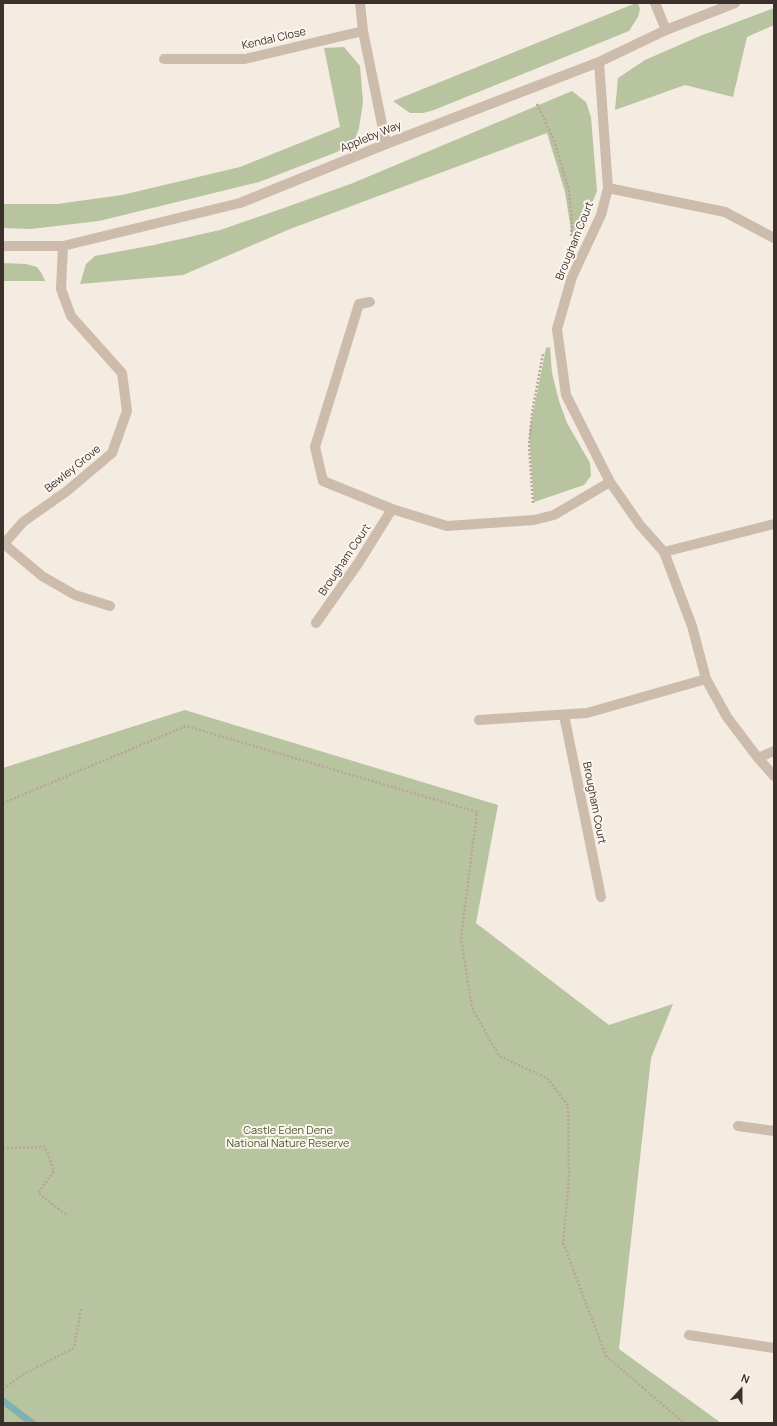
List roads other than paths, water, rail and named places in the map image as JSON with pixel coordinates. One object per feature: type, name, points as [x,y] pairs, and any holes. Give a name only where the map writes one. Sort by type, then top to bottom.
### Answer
[{"type":"street","points":[[360,3],[363,30],[386,144]]},
{"type":"street","points":[[655,3],[666,30]]},
{"type":"street","name":"Appleby Way","points":[[3,246],[63,246],[240,202],[599,62],[666,30],[735,3]]},
{"type":"street","name":"Kendal Close","points":[[164,59],[245,59],[363,30]]},
{"type":"street","name":"Brougham Court","points":[[599,62],[608,188],[601,215],[572,277],[557,330],[566,395],[610,482],[640,525],[664,552],[692,626],[706,680],[727,718],[774,776]]},
{"type":"street","points":[[608,188],[725,212],[774,238]]},
{"type":"street","name":"Bewley Grove","points":[[4,545],[23,522],[67,490],[112,453],[127,411],[122,373],[71,316],[61,289],[63,246]]},
{"type":"street","points":[[370,302],[359,304],[315,447],[323,481],[392,509],[447,526],[534,520],[554,515],[610,482]]},
{"type":"street","name":"Brougham Court","points":[[316,623],[359,562],[392,509]]},
{"type":"street","points":[[664,552],[774,524]]},
{"type":"street","points":[[4,545],[42,576],[75,595],[110,606]]},
{"type":"street","points":[[479,720],[587,713],[706,680]]},
{"type":"street","name":"Brougham Court","points":[[564,715],[601,897]]},
{"type":"street","points":[[758,758],[774,751]]},
{"type":"street","points":[[738,1126],[774,1131]]},
{"type":"street","points":[[689,1335],[774,1348]]},
{"type":"waterway","points":[[3,1401],[32,1423]]},
{"type":"park label","name":"Castle Eden Dene National Nature Reserve","points":[[288,1137]]}]
